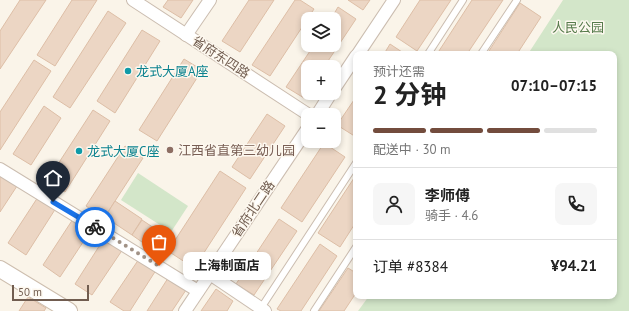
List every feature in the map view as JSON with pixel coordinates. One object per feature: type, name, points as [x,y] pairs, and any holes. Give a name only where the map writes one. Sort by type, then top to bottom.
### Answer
[{"type":"street","name":"省府东四路","points":[[133,0],[301,110]]},
{"type":"street","points":[[186,35],[210,0]]},
{"type":"street","points":[[360,51],[394,0]]},
{"type":"street","points":[[341,79],[353,61]]},
{"type":"street","name":"省府北二路","points":[[185,311],[301,138]]},
{"type":"street","points":[[0,169],[198,291]]},
{"type":"street","points":[[0,269],[69,311]]},
{"type":"street","points":[[210,274],[263,309]]},
{"type":"lane","points":[[430,51],[463,0]]},
{"type":"lane","points":[[483,51],[517,0]]},
{"type":"lane","points":[[263,309],[353,168]]},
{"type":"lane","points":[[314,311],[353,252]]},
{"type":"green space","name":"人民公园","points":[[563,0],[629,0],[629,311],[358,311],[367,299],[617,299],[617,51],[530,51]]},
{"type":"green space","points":[[138,173],[188,206],[171,232],[121,200]]},
{"type":"building","points":[[20,0],[46,0],[0,69],[0,31]]},
{"type":"building","points":[[72,0],[97,0],[55,66],[37,55]]},
{"type":"building","points":[[168,0],[193,0],[181,18],[163,7]]},
{"type":"building","points":[[249,0],[274,0],[240,52],[222,41]]},
{"type":"building","points":[[295,0],[300,0],[314,9],[312,12],[301,12],[301,29],[270,76],[252,65]]},
{"type":"building","points":[[348,0],[370,0],[363,10]]},
{"type":"building","points":[[420,0],[451,0],[417,51],[396,37]]},
{"type":"building","points":[[472,0],[503,0],[469,51],[439,51]]},
{"type":"building","points":[[520,3],[541,17],[519,51],[489,51]]},
{"type":"building","points":[[338,7],[356,19],[341,42],[341,12],[335,12]]},
{"type":"building","points":[[108,11],[126,23],[70,108],[53,97]]},
{"type":"building","name":"龙式大厦A座","points":[[142,30],[160,41],[115,113],[97,101]]},
{"type":"building","points":[[390,44],[400,51],[386,51]]},
{"type":"building","points":[[309,52],[334,52],[329,60],[304,60]]},
{"type":"building","points":[[184,59],[202,70],[157,141],[139,130]]},
{"type":"building","points":[[34,60],[51,71],[0,150],[0,112]]},
{"type":"building","points":[[301,64],[301,96],[286,87]]},
{"type":"building","points":[[353,101],[353,135],[341,128],[341,119]]},
{"type":"building","points":[[44,106],[61,118],[31,165],[13,154]]},
{"type":"building","name":"龙式大厦C座","points":[[93,110],[110,121],[65,192],[47,181]]},
{"type":"building","points":[[267,114],[285,126],[250,179],[232,167]]},
{"type":"building","points":[[125,146],[143,158],[104,218],[86,206]]},
{"type":"building","points":[[321,148],[332,148],[345,157],[302,222],[281,208]]},
{"type":"building","points":[[220,171],[246,188],[194,268],[168,251]]},
{"type":"building","points":[[0,174],[19,183],[0,212]]},
{"type":"building","points":[[353,180],[353,227],[340,247],[318,233]]},
{"type":"building","points":[[38,197],[56,208],[26,255],[8,243]]},
{"type":"building","points":[[115,201],[142,219],[132,235],[105,217]]},
{"type":"building","points":[[73,219],[91,230],[60,277],[43,265]]},
{"type":"building","points":[[279,219],[297,231],[254,295],[236,284]]},
{"type":"building","points":[[142,220],[169,238],[159,254],[132,235]]},
{"type":"building","points":[[105,237],[123,249],[92,295],[75,284]]},
{"type":"building","points":[[320,244],[337,256],[301,311],[281,311],[277,309]]},
{"type":"building","points":[[141,256],[158,267],[130,311],[124,311],[110,302]]},
{"type":"building","points":[[348,268],[353,271],[353,298],[344,311],[319,311]]},
{"type":"building","points":[[170,275],[188,287],[172,311],[147,311]]},
{"type":"building","points":[[216,289],[233,301],[227,311],[201,311]]},
{"type":"building","points":[[28,297],[46,308],[44,311],[19,311]]},
{"type":"way so far","points":[[95,227],[159,266]]},
{"type":"place","name":"龙式大厦A座","points":[[128,71]]},
{"type":"place","name":"江西省直第三幼儿园","points":[[170,150]]},
{"type":"place","name":"龙式大厦C座","points":[[79,151]]},
{"type":"place","name":"上海制面店","points":[[159,266]]},
{"type":"route","points":[[53,202],[95,227]]}]
